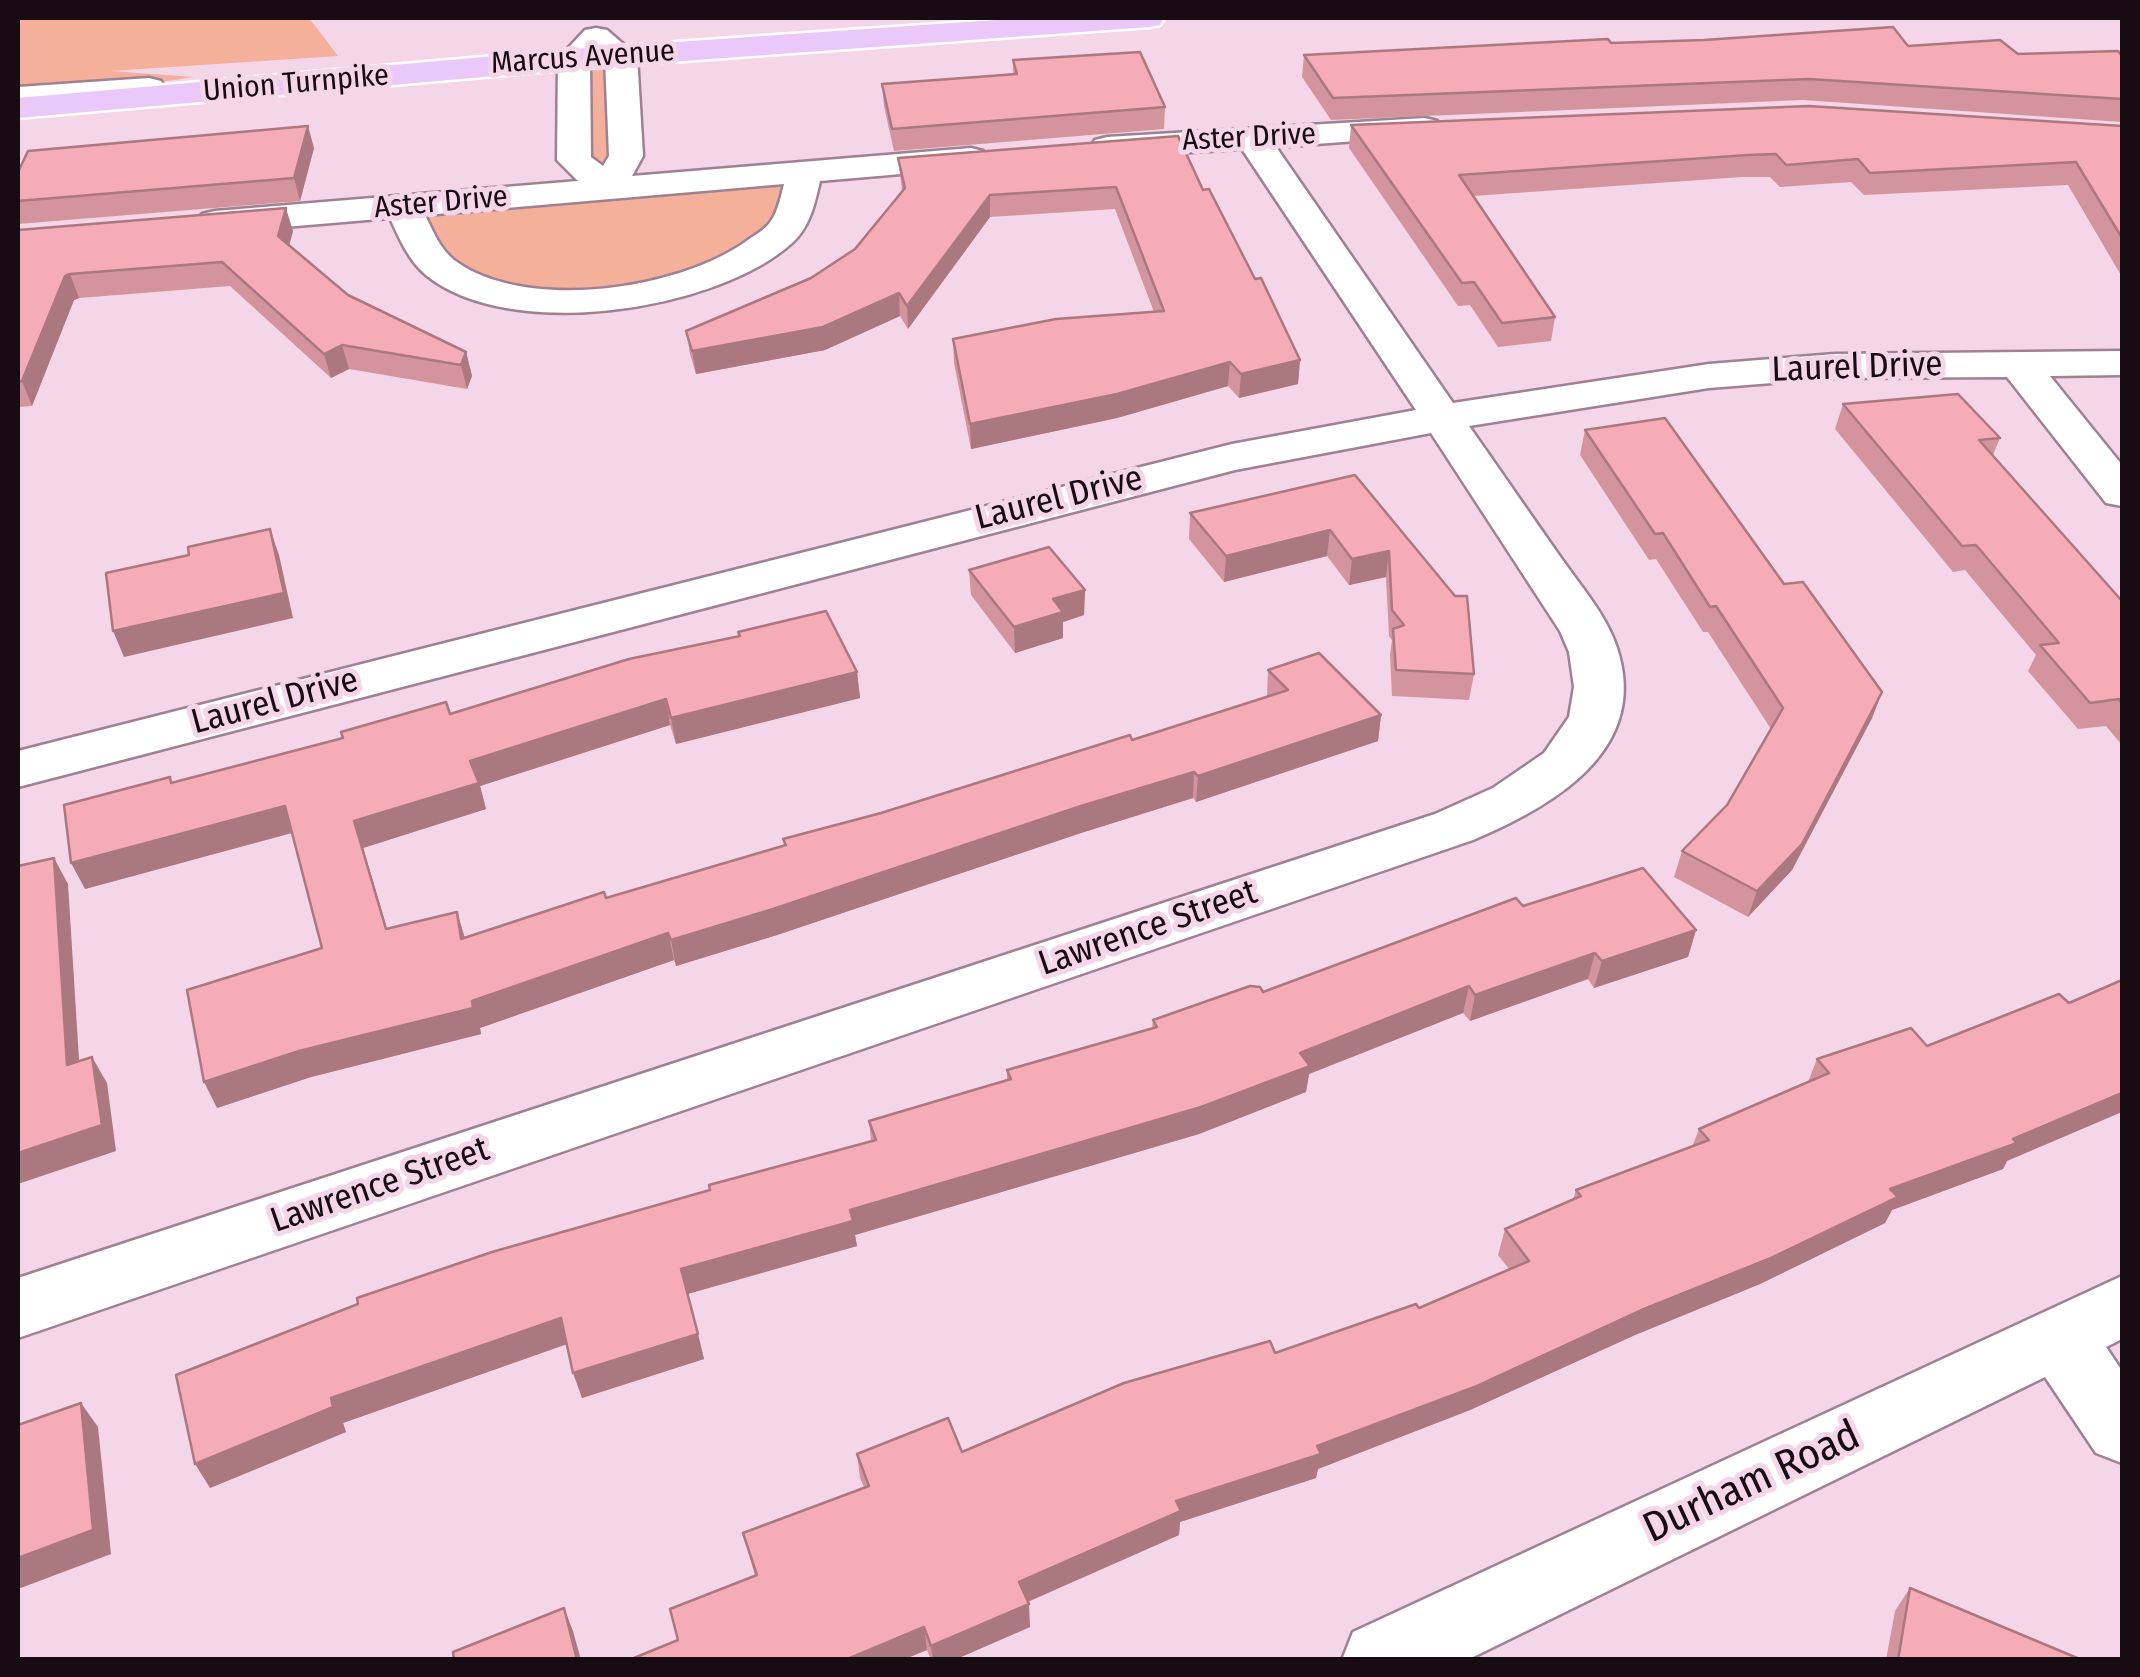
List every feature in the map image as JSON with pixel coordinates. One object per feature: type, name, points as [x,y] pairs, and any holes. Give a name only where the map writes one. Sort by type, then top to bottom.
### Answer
[{"type":"main road","name":"Marcus Avenue","points":[[597,51],[863,18]]},
{"type":"main road","name":"Marcus Avenue","points":[[18,72],[597,51],[1149,18]]},
{"type":"main road","name":"Union Turnpike","points":[[18,108],[597,51]]},
{"type":"street","name":"Marcus Avenue","points":[[18,97],[597,51]]},
{"type":"street","points":[[597,51],[626,156],[608,187],[574,160],[597,51]]},
{"type":"street","name":"Aster Drive","points":[[1072,150],[1450,127]]},
{"type":"street","name":"Lawrence Street","points":[[18,1308],[1454,827],[1500,808],[1558,774],[1584,742],[1600,703],[1594,650],[1564,597],[1252,138]]},
{"type":"street","name":"Aster Drive","points":[[191,224],[996,156]]},
{"type":"street","points":[[404,206],[424,252],[444,271],[469,284],[517,296],[572,301],[618,298],[697,282],[756,254],[791,221],[805,172]]},
{"type":"street","name":"Laurel Drive","points":[[18,769],[1232,457],[1440,418],[1709,376],[1835,366],[2122,363]]},
{"type":"street","points":[[2018,364],[2122,492]]},
{"type":"street","name":"Durham Road","points":[[1381,1660],[2122,1306]]},
{"type":"street","points":[[2059,1338],[2122,1430]]},
{"type":"shaded area","points":[[18,18],[309,18],[338,56],[111,71],[194,77],[99,91],[18,97]]},
{"type":"shaded area","points":[[621,56],[609,186],[805,172],[782,233],[618,299],[469,283],[403,206],[606,187],[574,160],[574,59]]},
{"type":"building","points":[[1893,27],[1908,46],[2000,40],[2018,54],[2118,51],[2122,56],[2122,99],[1809,79],[1333,98],[1304,55],[1608,39],[1611,43],[1704,40]]},
{"type":"building","points":[[1140,52],[1165,107],[892,129],[882,84],[1017,74],[1013,60]]},
{"type":"building","points":[[1809,106],[2122,126],[2122,238],[2076,162],[1870,173],[1858,159],[1786,165],[1776,154],[1459,175],[1555,317],[1502,323],[1474,282],[1462,283],[1351,125]]},
{"type":"building","points":[[308,126],[294,178],[18,201],[18,172],[28,151]]},
{"type":"building","points":[[1178,136],[1203,190],[1209,189],[1255,279],[1261,278],[1300,360],[1241,374],[1230,362],[1117,394],[970,424],[953,339],[1056,319],[1164,311],[1116,187],[990,195],[907,306],[899,293],[823,327],[692,351],[686,331],[811,278],[855,249],[905,188],[898,158]]},
{"type":"building","points":[[286,208],[278,236],[348,295],[466,352],[461,365],[342,345],[324,354],[222,262],[65,276],[22,381],[18,382],[18,230]]},
{"type":"building","points":[[1958,394],[2000,438],[1979,440],[2122,601],[2122,704],[2119,699],[2090,703],[2040,645],[2059,643],[1976,545],[1962,546],[1843,404]]},
{"type":"building","points":[[1665,418],[1784,584],[1803,582],[1882,692],[1802,844],[1757,891],[1682,851],[1727,805],[1783,708],[1716,606],[1710,607],[1663,533],[1655,534],[1585,430]]},
{"type":"building","points":[[1355,475],[1455,596],[1467,596],[1474,674],[1396,670],[1393,629],[1404,625],[1392,610],[1389,551],[1352,559],[1330,530],[1226,556],[1190,513]]},
{"type":"building","points":[[270,529],[284,593],[113,631],[106,573],[189,555],[188,547]]},
{"type":"building","points":[[1049,547],[1085,590],[1053,599],[1063,612],[1014,627],[969,570]]},
{"type":"building","points":[[826,611],[857,672],[671,718],[666,699],[470,761],[479,783],[354,821],[386,929],[457,912],[461,939],[604,892],[606,898],[786,845],[783,839],[881,813],[1130,735],[1132,740],[1288,690],[1268,670],[1319,653],[1381,715],[1198,776],[1194,772],[1081,806],[773,909],[671,940],[668,933],[472,1001],[473,1008],[299,1051],[204,1082],[187,990],[322,948],[285,806],[71,863],[64,805],[170,777],[171,783],[343,738],[341,732],[446,702],[450,714],[629,659],[740,636],[738,632]]},
{"type":"building","points":[[54,858],[67,1065],[92,1057],[102,1125],[18,1153],[18,866]]},
{"type":"building","points":[[1643,868],[1696,930],[1602,961],[1595,953],[1475,995],[1469,986],[1300,1053],[1310,1066],[1201,1107],[850,1210],[853,1221],[681,1269],[698,1334],[573,1373],[561,1318],[331,1398],[333,1407],[195,1464],[176,1375],[358,1304],[357,1298],[492,1252],[710,1190],[709,1185],[876,1140],[869,1121],[1011,1079],[1007,1070],[1157,1027],[1153,1020],[1250,986],[1260,987],[1263,992],[1516,898],[1523,906]]},
{"type":"building","points":[[2122,980],[2122,1093],[2013,1139],[2017,1143],[1890,1189],[1898,1197],[1771,1258],[1644,1309],[1477,1386],[1317,1446],[1321,1454],[1176,1501],[1181,1511],[1019,1582],[1029,1604],[931,1646],[924,1627],[845,1660],[629,1660],[678,1640],[670,1609],[757,1575],[743,1533],[869,1486],[857,1454],[948,1418],[962,1452],[1124,1383],[1270,1341],[1275,1353],[1416,1304],[1419,1308],[1529,1261],[1505,1229],[1581,1196],[1576,1190],[1709,1140],[1699,1129],[1829,1073],[1817,1059],[1911,1028],[1927,1046],[2059,994],[2069,1003]]},
{"type":"building","points":[[81,1403],[93,1530],[18,1558],[18,1425]]},
{"type":"building","points":[[1910,1588],[2082,1660],[1898,1660]]},
{"type":"building","points":[[564,1608],[577,1660],[454,1660],[453,1652]]}]
